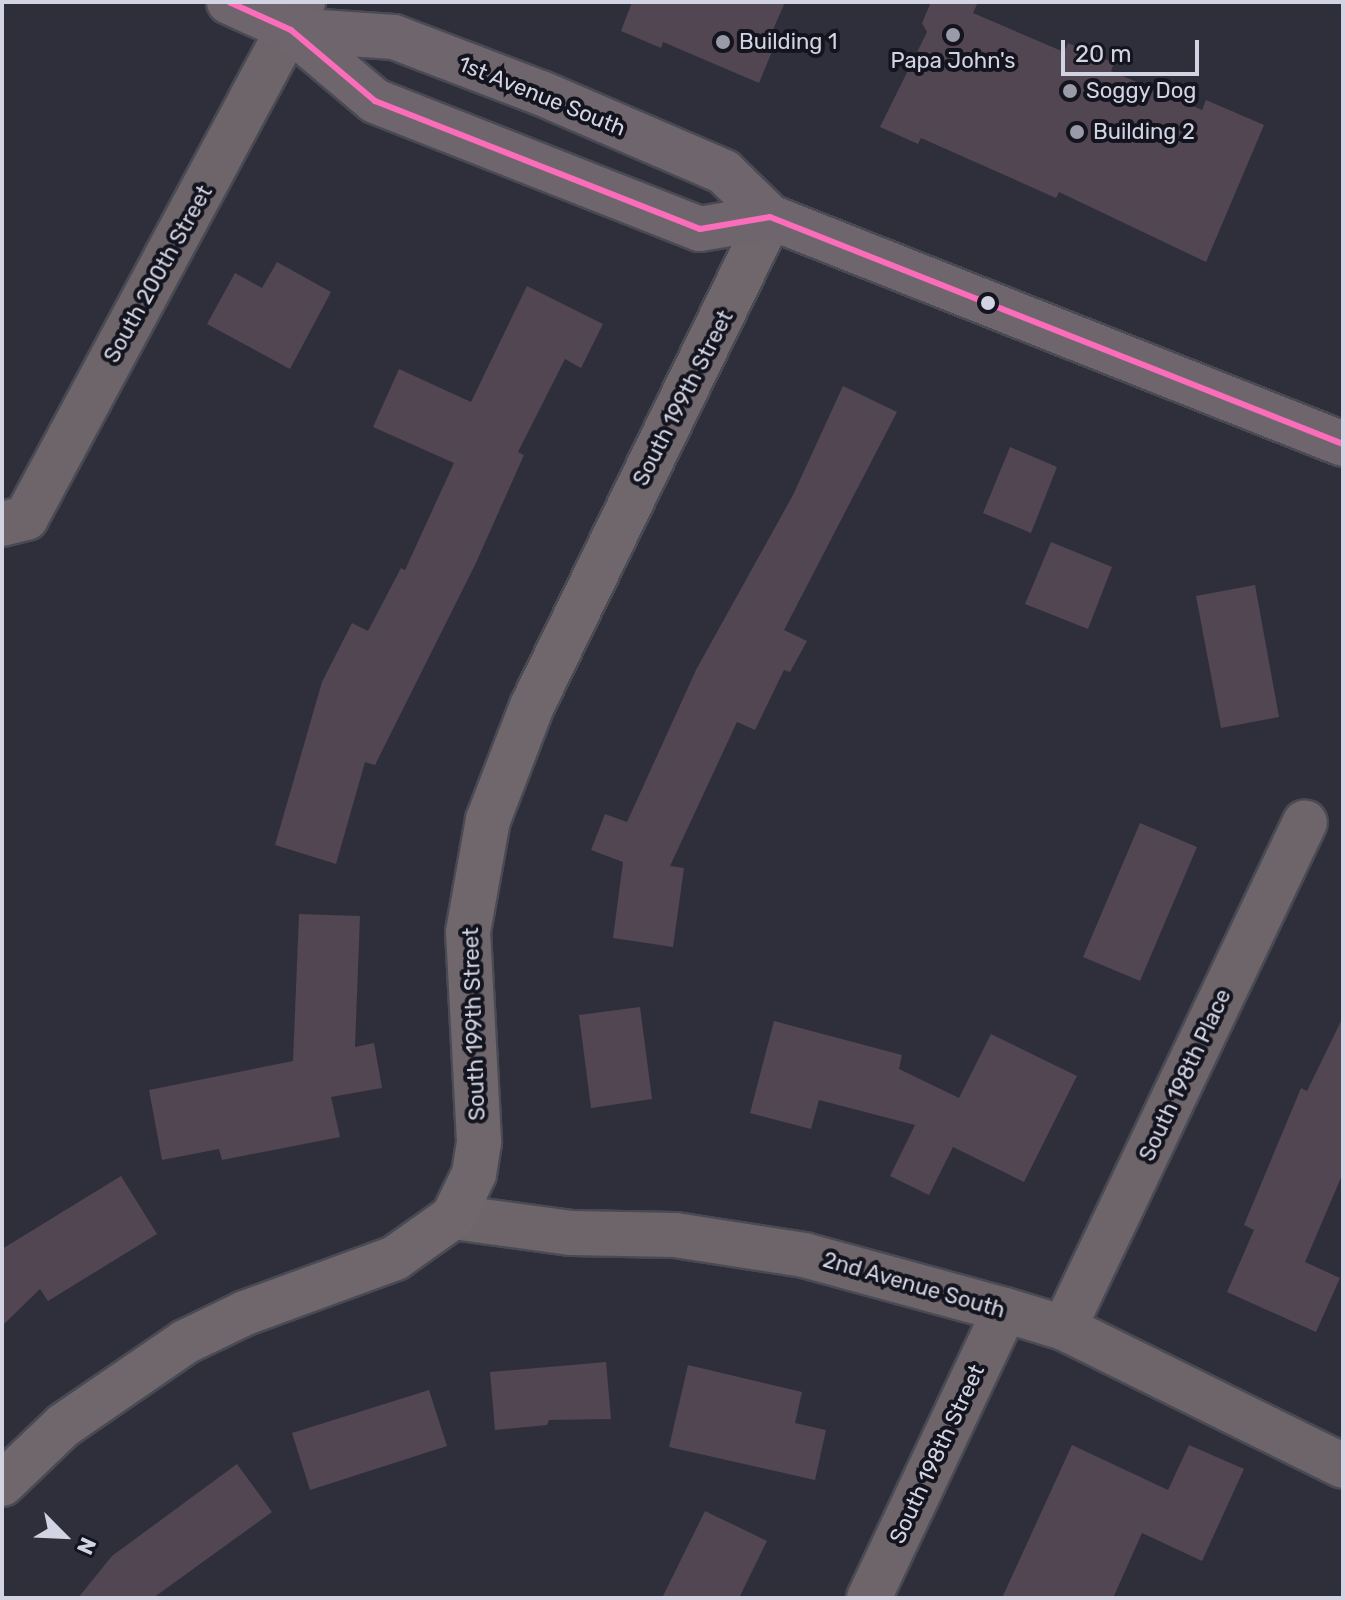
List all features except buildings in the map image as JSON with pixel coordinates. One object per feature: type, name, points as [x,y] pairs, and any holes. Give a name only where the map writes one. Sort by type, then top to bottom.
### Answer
[{"type":"main road","name":"1st Avenue South","points":[[229,2],[394,37],[541,93],[724,172],[770,217],[1343,444]]},
{"type":"main road","name":"1st Avenue South","points":[[297,16],[375,101],[700,229],[770,217]]},
{"type":"street","name":"South 200th Street","points":[[14,521],[297,16]]},
{"type":"street","name":"South 199th Street","points":[[2,1484],[64,1425],[185,1342],[245,1313],[395,1258],[453,1217],[474,1174],[479,1141],[468,932],[488,820],[532,706],[770,217]]},
{"type":"street","name":"South 198th Place","points":[[1064,1328],[1305,822]]},
{"type":"street","name":"2nd Avenue South","points":[[453,1217],[572,1233],[675,1235],[804,1255],[1005,1310],[1064,1328],[1343,1466]]},
{"type":"street","name":"South 198th Street","points":[[869,1598],[1005,1310]]},
{"type":"transit line","points":[[229,2],[291,30],[375,101],[700,229],[770,217],[1343,444]]},
{"type":"place","name":"Papa John's","points":[[953,35]]},
{"type":"place","name":"Building 1","points":[[723,42]]},
{"type":"place","name":"Soggy Dog","points":[[1070,91]]},
{"type":"place","name":"Building 2","points":[[1077,132]]}]
